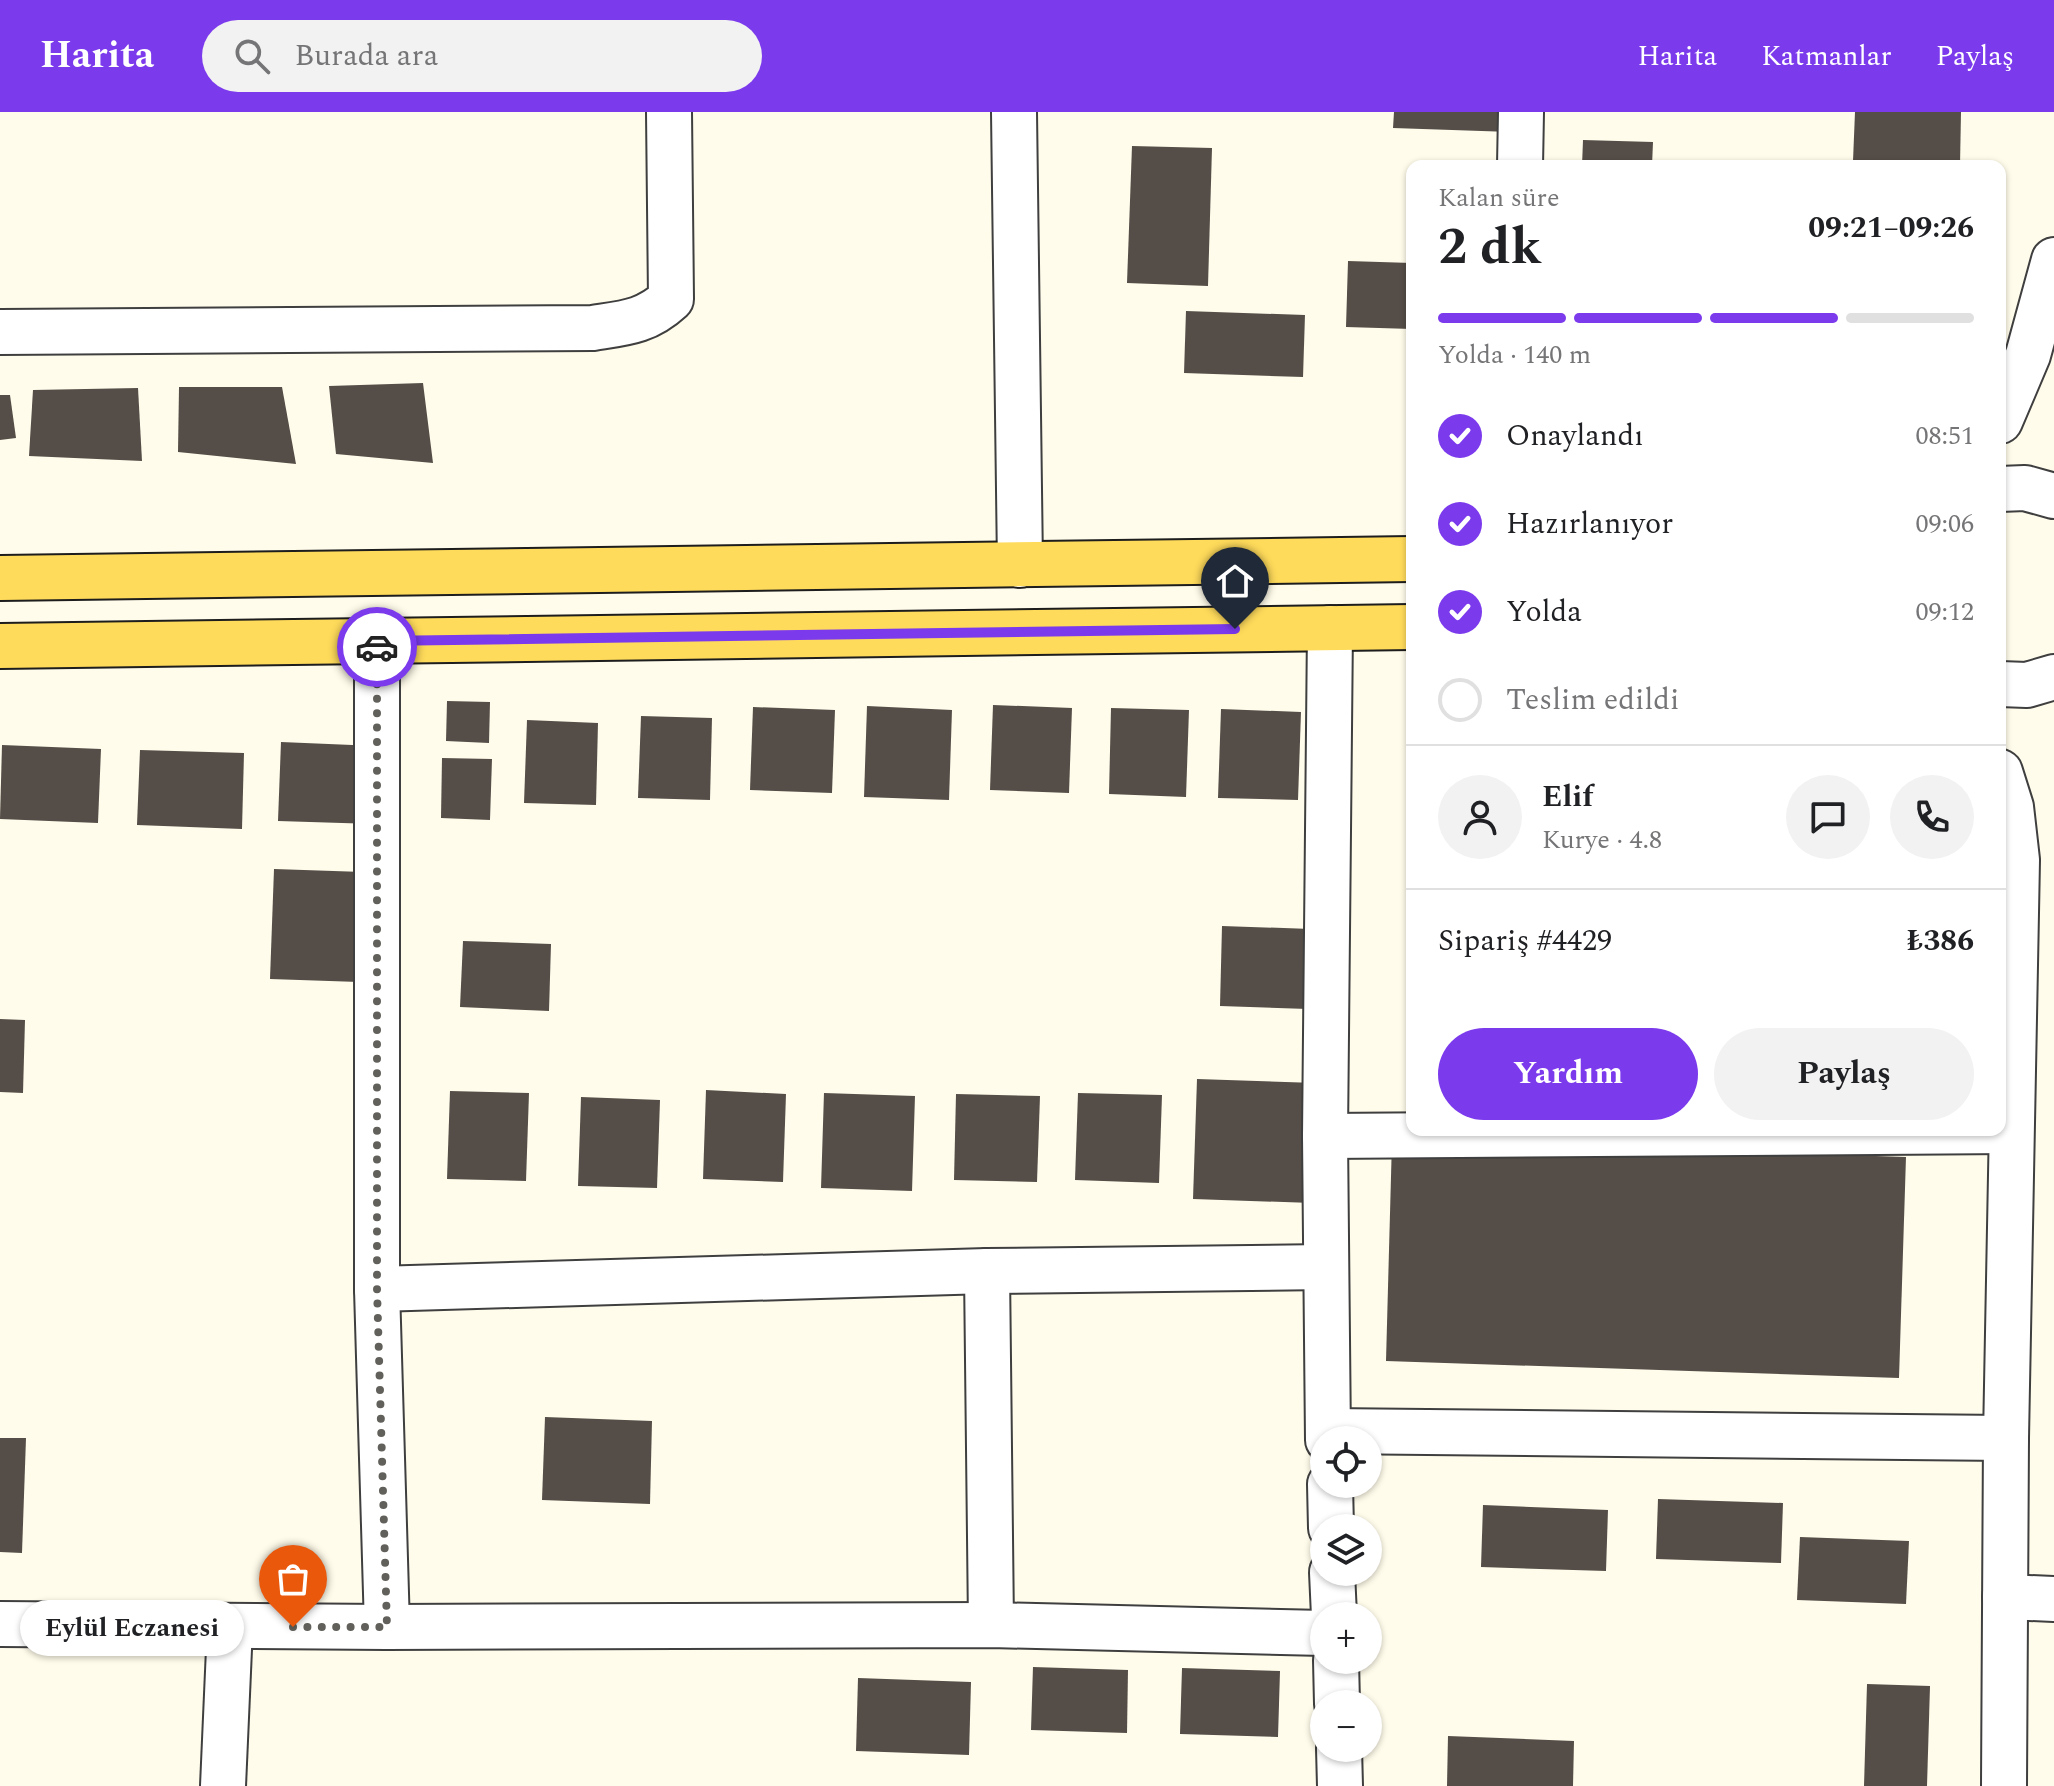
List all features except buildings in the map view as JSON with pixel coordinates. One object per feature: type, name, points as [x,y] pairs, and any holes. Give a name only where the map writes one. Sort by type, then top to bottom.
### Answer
[{"type":"main road","points":[[0,578],[1406,559]]},
{"type":"main road","points":[[0,646],[1406,627]]},
{"type":"street","points":[[0,332],[593,328],[655,314],[671,299],[669,112]]},
{"type":"street","points":[[1014,112],[1020,565]]},
{"type":"street","points":[[1520,160],[1521,112]]},
{"type":"street","points":[[2006,407],[2028,355],[2054,260]]},
{"type":"street","points":[[2006,489],[2025,488],[2054,496]]},
{"type":"street","points":[[1328,1426],[1325,1136],[1330,628]]},
{"type":"street","points":[[377,641],[377,1289],[387,1627]]},
{"type":"street","points":[[2006,684],[2027,685],[2054,677]]},
{"type":"street","points":[[2004,1786],[2006,1438],[2017,860],[2011,807],[2006,791]]},
{"type":"street","points":[[2006,1131],[2011,1131]]},
{"type":"street","points":[[1325,1136],[1406,1135]]},
{"type":"street","points":[[377,1289],[987,1271],[1326,1267]]},
{"type":"street","points":[[987,1271],[991,1625]]},
{"type":"street","points":[[1382,1435],[2006,1438]]},
{"type":"street","points":[[2005,1597],[2054,1599]]},
{"type":"street","points":[[0,1624],[387,1627],[991,1625],[1310,1633]]},
{"type":"street","points":[[223,1786],[230,1626]]},
{"type":"street","points":[[1339,1762],[1340,1786]]},
{"type":"way so far","points":[[293,1627],[387,1627],[377,1289],[377,647]]},
{"type":"place","name":"Eylül Eczanesi","points":[[293,1627]]},
{"type":"route","points":[[377,647],[377,641],[1235,629]]}]
